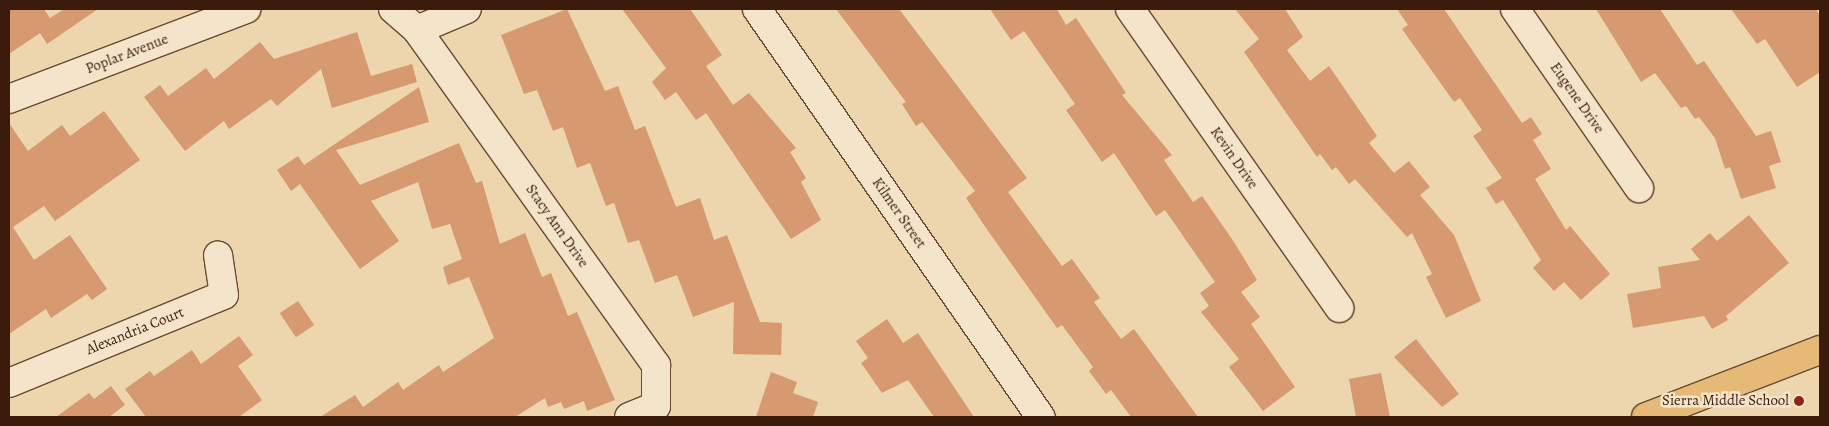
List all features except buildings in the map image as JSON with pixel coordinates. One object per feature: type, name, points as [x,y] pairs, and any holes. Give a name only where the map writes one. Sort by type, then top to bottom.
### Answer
[{"type":"main road","points":[[1646,417],[1820,350]]},
{"type":"street","name":"Poplar Avenue","points":[[9,99],[246,9]]},
{"type":"street","points":[[393,9],[417,30],[467,9]]},
{"type":"street","name":"Kilmer Street","points":[[757,9],[1041,417]]},
{"type":"street","name":"Kevin Drive","points":[[1130,9],[1339,308]]},
{"type":"street","name":"Eugene Drive","points":[[1515,9],[1639,188]]},
{"type":"street","name":"Stacy Ann Drive","points":[[417,30],[656,365],[656,406],[628,417]]},
{"type":"street","name":"Alexandria Court","points":[[9,383],[224,295],[218,255]]},
{"type":"place","name":"Sierra Middle School","points":[[1799,401]]}]
